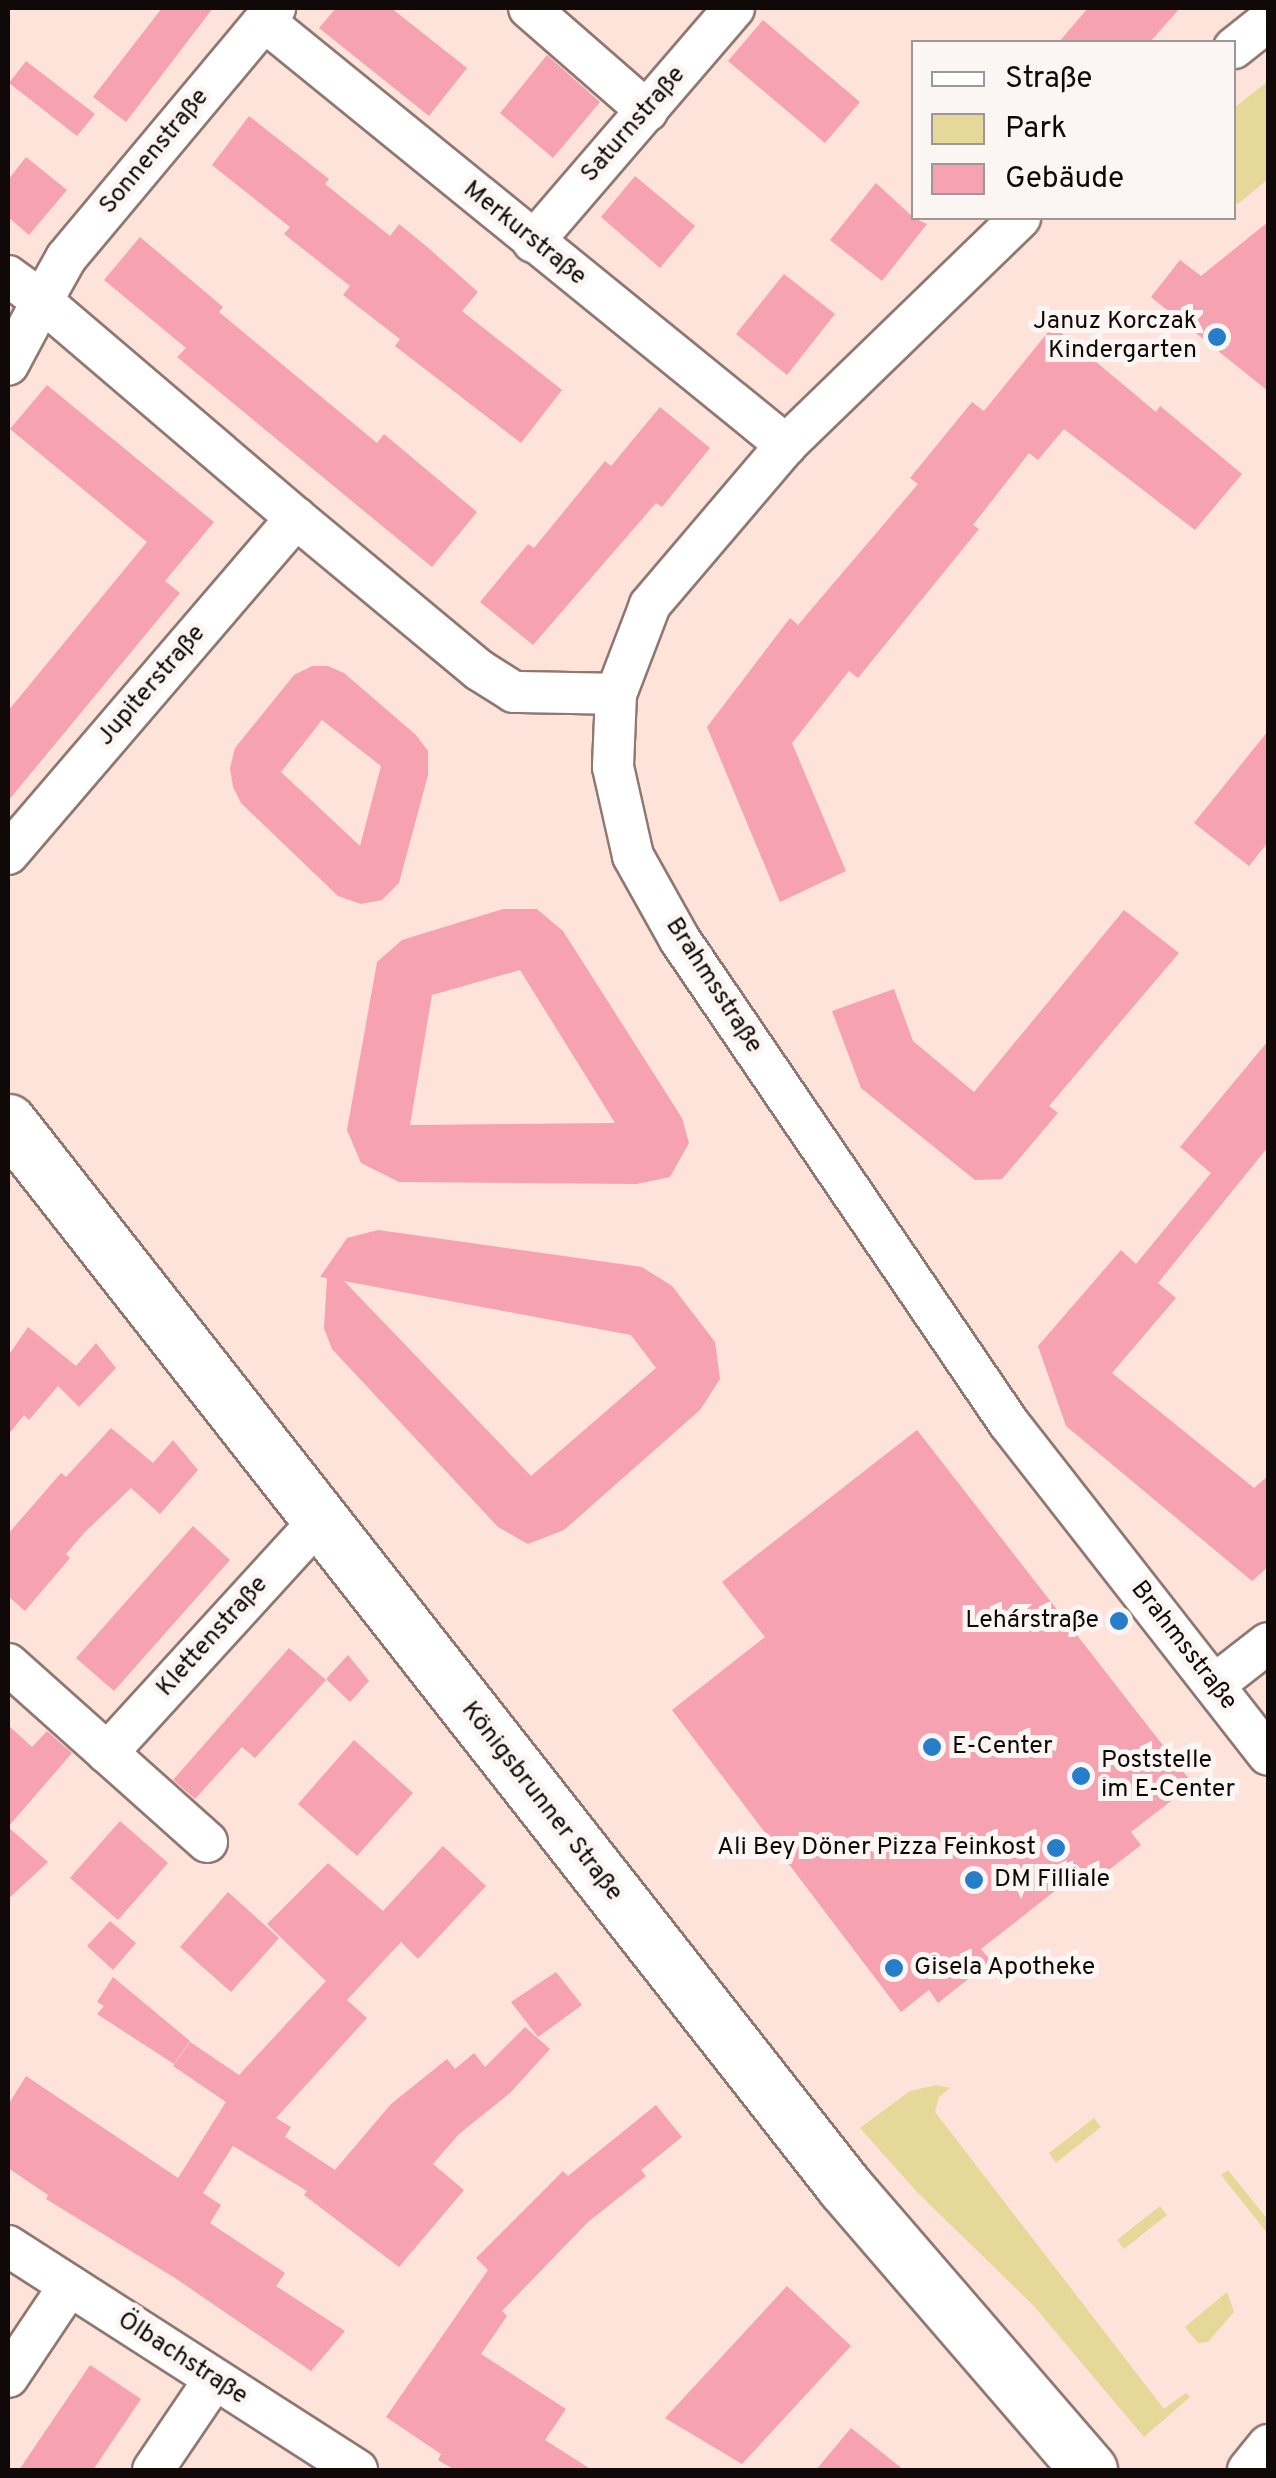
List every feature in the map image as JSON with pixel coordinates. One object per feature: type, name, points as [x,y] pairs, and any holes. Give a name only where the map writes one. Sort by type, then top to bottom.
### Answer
[{"type":"main road","name":"Königsbrunner Straße","points":[[8,1122],[844,2186],[1088,2470]]},
{"type":"street","points":[[529,8],[646,111]]},
{"type":"street","name":"Saturnstraße","points":[[533,242],[734,8]]},
{"type":"street","name":"Merkurstraße","points":[[269,14],[533,242],[786,445]]},
{"type":"street","name":"Sonnenstraße","points":[[8,366],[66,258],[269,14]]},
{"type":"street","points":[[1236,46],[1268,22]]},
{"type":"street","name":"Brahmsstraße","points":[[1018,220],[786,445],[650,605],[628,654],[616,694],[613,767],[634,856],[680,940],[1008,1422],[1268,1755]]},
{"type":"street","points":[[8,276],[479,670],[514,692],[616,694]]},
{"type":"street","name":"Jupiterstraße","points":[[8,854],[296,518]]},
{"type":"street","name":"Klettenstraße","points":[[107,1753],[319,1521]]},
{"type":"street","points":[[1214,1684],[1268,1643]]},
{"type":"street","points":[[8,1664],[207,1842]]},
{"type":"street","name":"Ölbachstraße","points":[[8,2246],[357,2470]]},
{"type":"street","points":[[8,2377],[69,2286]]},
{"type":"street","points":[[153,2470],[214,2380]]},
{"type":"street","points":[[1248,2470],[1268,2445]]},
{"type":"green space","points":[[1268,81],[1268,179],[1238,204],[1236,202],[1236,106]]},
{"type":"green space","points":[[937,2085],[950,2088],[939,2097],[935,2112],[1164,2409],[1186,2393],[1190,2397],[1144,2437],[1033,2305],[918,2193],[860,2128],[910,2091]]},
{"type":"green space","points":[[1094,2118],[1101,2127],[1056,2163],[1049,2153]]},
{"type":"green space","points":[[1228,2170],[1268,2220],[1268,2234],[1221,2175]]},
{"type":"green space","points":[[1160,2206],[1167,2215],[1124,2249],[1117,2240]]},
{"type":"green space","points":[[1227,2292],[1234,2312],[1208,2342],[1198,2343],[1185,2327]]},
{"type":"building","points":[[162,8],[213,8],[126,122],[93,97]]},
{"type":"building","points":[[336,8],[391,8],[467,68],[429,116],[319,28]]},
{"type":"building","points":[[1088,8],[1180,8],[1152,40],[1061,40]]},
{"type":"building","points":[[763,20],[860,102],[825,143],[728,61]]},
{"type":"building","points":[[547,55],[600,102],[553,158],[500,113]]},
{"type":"building","points":[[26,61],[95,114],[77,136],[9,83]]},
{"type":"building","points":[[249,116],[329,179],[325,184],[390,236],[399,224],[426,246],[478,292],[462,311],[562,390],[521,443],[395,346],[400,339],[343,295],[350,286],[284,234],[290,227],[212,165]]},
{"type":"building","points":[[26,157],[67,190],[29,235],[8,217],[8,180]]},
{"type":"building","points":[[635,176],[695,226],[660,268],[601,217]]},
{"type":"building","points":[[876,183],[911,215],[911,220],[927,224],[882,281],[830,240]]},
{"type":"building","points":[[1268,222],[1268,391],[1151,297],[1180,260],[1201,276]]},
{"type":"building","points":[[140,237],[223,307],[219,312],[377,443],[384,434],[477,512],[432,567],[177,357],[186,348],[104,280]]},
{"type":"building","points":[[784,274],[835,314],[787,375],[736,334]]},
{"type":"building","points":[[1053,326],[1156,412],[1160,406],[1242,474],[1195,530],[1064,429],[1038,460],[1029,453],[973,525],[979,529],[858,678],[849,671],[792,743],[846,871],[780,902],[707,727],[790,618],[798,625],[918,484],[910,478],[972,402],[984,411]]},
{"type":"building","points":[[47,385],[214,522],[165,581],[180,593],[8,801],[8,711],[147,542],[10,429]]},
{"type":"building","points":[[660,407],[710,448],[662,507],[656,503],[533,645],[480,602],[528,544],[534,548],[605,461],[611,466]]},
{"type":"building","points":[[312,666],[328,666],[344,673],[416,735],[428,751],[428,775],[399,883],[382,900],[361,904],[338,896],[241,803],[233,787],[230,768],[235,748],[294,675]],"holes":[[[322,720],[381,766],[360,846],[281,772]]]},
{"type":"building","points":[[1268,731],[1268,842],[1249,866],[1194,823]]},
{"type":"building","points":[[503,909],[537,909],[563,931],[682,1118],[689,1143],[670,1177],[637,1184],[399,1182],[361,1163],[347,1130],[377,962],[402,940]],"holes":[[[520,970],[615,1123],[410,1125],[432,995]]]},
{"type":"building","points":[[1124,910],[1179,953],[1049,1106],[1058,1113],[1002,1179],[975,1180],[861,1088],[832,1011],[894,989],[913,1041],[974,1092]]},
{"type":"building","points":[[1268,1041],[1268,1147],[1158,1283],[1176,1298],[1112,1373],[1254,1488],[1268,1476],[1268,1567],[1252,1581],[1066,1426],[1038,1346],[1121,1250],[1136,1264],[1211,1173],[1180,1147]]},
{"type":"building","points":[[378,1230],[642,1267],[672,1286],[715,1342],[720,1379],[700,1410],[564,1530],[528,1544],[498,1527],[332,1349],[324,1328],[327,1278],[320,1277],[347,1238]],"holes":[[[344,1281],[631,1335],[656,1368],[531,1476]]]},
{"type":"building","points":[[28,1327],[76,1366],[96,1343],[116,1368],[79,1407],[58,1386],[29,1420],[24,1415],[8,1435],[8,1356]]},
{"type":"building","points":[[111,1428],[153,1463],[173,1440],[198,1470],[160,1514],[131,1488],[66,1554],[70,1558],[25,1611],[8,1596],[8,1534],[61,1473],[66,1477]]},
{"type":"building","name":"E-Center","points":[[917,1430],[1193,1784],[1131,1832],[1141,1845],[1084,1889],[1074,1876],[981,1949],[991,1961],[938,2003],[929,1990],[901,2012],[672,1710],[765,1637],[722,1582]]},
{"type":"building","points":[[193,1526],[230,1560],[114,1691],[76,1658]]},
{"type":"building","points":[[289,1648],[326,1680],[255,1758],[242,1747],[195,1799],[173,1780]]},
{"type":"building","points":[[348,1655],[369,1681],[350,1702],[326,1679]]},
{"type":"building","points":[[8,1725],[32,1747],[47,1731],[72,1753],[8,1827]]},
{"type":"building","points":[[354,1740],[413,1793],[357,1856],[298,1804]]},
{"type":"building","points":[[120,1821],[168,1863],[118,1920],[70,1878]]},
{"type":"building","points":[[8,1827],[48,1862],[8,1899]]},
{"type":"building","points":[[443,1846],[486,1886],[418,1959],[401,1942],[347,2000],[367,2018],[276,2118],[291,2127],[285,2137],[335,2170],[391,2104],[447,2059],[455,2069],[474,2053],[485,2067],[525,2027],[550,2049],[510,2093],[459,2134],[433,2164],[464,2190],[399,2267],[304,2195],[307,2191],[233,2146],[203,2193],[221,2205],[210,2223],[285,2273],[276,2286],[345,2331],[311,2371],[175,2278],[46,2199],[48,2195],[8,2168],[8,2105],[26,2076],[178,2178],[226,2102],[173,2066],[190,2042],[239,2075],[326,1981],[267,1924],[328,1863],[383,1911]]},
{"type":"building","points":[[228,1892],[279,1938],[231,1992],[180,1947]]},
{"type":"building","points":[[110,1921],[136,1943],[113,1970],[87,1946]]},
{"type":"building","points":[[556,1972],[582,2005],[538,2037],[511,2002]]},
{"type":"building","points":[[113,1977],[190,2041],[174,2064],[97,2014],[104,2006],[97,2002]]},
{"type":"building","points":[[656,2105],[682,2137],[641,2170],[646,2176],[588,2222],[502,2311],[507,2316],[481,2354],[566,2409],[545,2440],[592,2470],[455,2470],[438,2460],[441,2454],[386,2417],[488,2270],[476,2258],[563,2171],[568,2176]]},
{"type":"building","points":[[787,2286],[851,2346],[742,2464],[665,2418]]},
{"type":"building","points":[[90,2365],[141,2399],[93,2470],[19,2470]]},
{"type":"building","points":[[851,2428],[904,2470],[816,2470]]},
{"type":"place","name":"Januz Korczak Kindergarten","points":[[1217,337]]},
{"type":"place","name":"Lehárstraße","points":[[1119,1621]]},
{"type":"place","name":"E-Center","points":[[932,1747]]},
{"type":"place","name":"Poststelle im E-Center","points":[[1081,1776]]},
{"type":"place","name":"Ali Bey Döner Pizza Feinkost","points":[[1056,1848]]},
{"type":"place","name":"DM Filliale","points":[[974,1880]]},
{"type":"place","name":"Gisela Apotheke","points":[[894,1968]]}]
